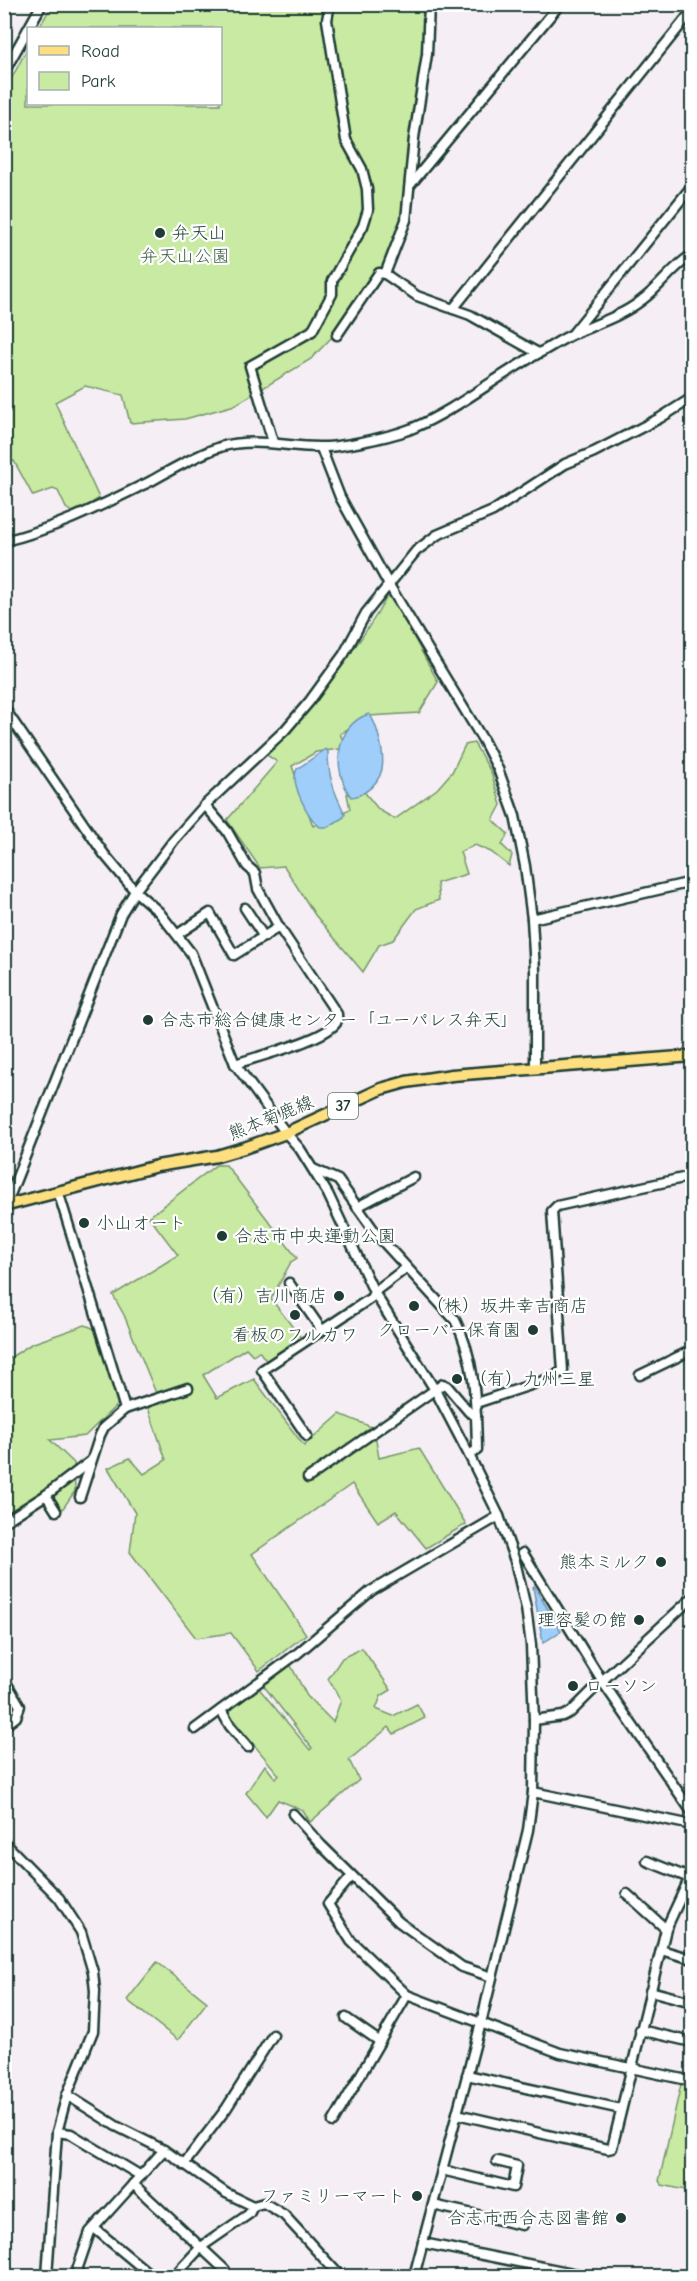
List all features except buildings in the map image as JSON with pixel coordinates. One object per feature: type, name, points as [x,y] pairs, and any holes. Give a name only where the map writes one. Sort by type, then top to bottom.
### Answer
[{"type":"main road","name":"熊本菊鹿線","points":[[5,1205],[157,1166],[217,1156],[286,1133],[381,1089],[406,1082],[452,1075],[693,1056]]},
{"type":"street","points":[[29,27],[42,4]]},
{"type":"street","points":[[273,442],[250,366],[312,331],[332,294],[333,281],[363,226],[368,210],[367,189],[362,169],[346,140],[327,20],[330,4]]},
{"type":"street","points":[[385,274],[406,220],[414,138],[427,54],[429,4]]},
{"type":"street","points":[[411,184],[560,4]]},
{"type":"street","points":[[453,309],[693,11]]},
{"type":"street","points":[[4,72],[27,31]]},
{"type":"street","points":[[572,335],[693,186]]},
{"type":"street","points":[[4,541],[32,535],[107,503],[222,447],[245,442],[273,442],[321,448],[378,438],[412,428],[469,397],[538,353],[610,319],[642,300],[681,262],[693,255]]},
{"type":"street","points":[[337,335],[379,273],[385,274],[417,296],[470,315],[538,353]]},
{"type":"street","points":[[5,1205],[121,914],[135,891],[174,840],[205,805],[291,723],[344,654],[366,613],[416,551],[437,535],[493,511],[565,464],[660,418],[693,398]]},
{"type":"street","points":[[321,448],[340,497],[389,585],[483,740],[498,769],[514,816],[525,866],[532,920],[535,971],[535,1069]]},
{"type":"street","points":[[4,708],[104,854],[135,891],[159,912],[191,953],[235,1064],[300,1149],[341,1219],[374,1292],[435,1390],[469,1455],[499,1516],[515,1561],[526,1608],[531,1645],[534,1720],[532,1792],[528,1830],[481,2023],[414,2277]]},
{"type":"street","points":[[205,805],[227,831],[247,866],[255,873],[258,889],[279,927],[326,996],[338,1019],[335,1024],[312,1037],[235,1064]]},
{"type":"street","points":[[532,920],[693,882]]},
{"type":"street","points":[[245,908],[264,937]]},
{"type":"street","points":[[178,934],[210,913],[234,956],[279,927]]},
{"type":"street","points":[[312,1168],[338,1180],[378,1236],[455,1320],[463,1335],[472,1371],[476,1403],[477,1450],[469,1455]]},
{"type":"street","points":[[476,1403],[549,1379],[563,1371],[552,1211],[557,1206],[693,1176]]},
{"type":"street","points":[[357,1207],[414,1177]]},
{"type":"street","points":[[58,1191],[125,1409]]},
{"type":"street","points":[[307,1436],[261,1370],[371,1298],[374,1292],[405,1268]]},
{"type":"street","points":[[288,1283],[321,1329]]},
{"type":"street","points":[[640,1375],[693,1350]]},
{"type":"street","points":[[308,1478],[443,1384],[469,1412],[476,1416]]},
{"type":"street","points":[[80,1497],[104,1427],[125,1409],[188,1388]]},
{"type":"street","points":[[4,1522],[92,1461]]},
{"type":"street","points":[[46,1495],[56,1511]]},
{"type":"street","points":[[195,1729],[297,1653],[371,1590],[499,1516]]},
{"type":"street","points":[[523,1553],[602,1681],[693,1812]]},
{"type":"street","points":[[534,1720],[564,1716],[571,1712],[602,1681],[692,1601]]},
{"type":"street","points":[[4,1679],[20,1706],[16,1717],[4,1726]]},
{"type":"street","points":[[221,1710],[230,1726],[248,1748]]},
{"type":"street","points":[[532,1792],[693,1825]]},
{"type":"street","points":[[293,1814],[399,1922],[462,1967],[492,1977]]},
{"type":"street","points":[[4,1842],[59,1898],[81,1932],[93,1972],[95,2010],[93,2031],[67,2095],[57,2132],[47,2277]]},
{"type":"street","points":[[457,2114],[608,2149],[612,2148],[666,1929],[692,1877],[647,1860]]},
{"type":"street","points":[[352,1876],[328,1904],[351,1941],[407,1995],[560,2053],[693,2081]]},
{"type":"street","points":[[627,1894],[666,1929]]},
{"type":"street","points":[[661,1950],[693,1959]]},
{"type":"street","points":[[650,1991],[693,2002]]},
{"type":"street","points":[[333,2122],[407,1995]]},
{"type":"street","points":[[346,2018],[379,2042]]},
{"type":"street","points":[[640,2030],[693,2042]]},
{"type":"street","points":[[184,2164],[225,2109],[273,2034]]},
{"type":"street","points":[[467,2075],[621,2109]]},
{"type":"street","points":[[67,2095],[116,2126],[164,2150],[226,2193],[253,2206],[264,2203],[284,2216],[340,2277]]},
{"type":"street","points":[[57,2132],[71,2134],[141,2176]]},
{"type":"street","points":[[75,2277],[94,2228],[164,2150]]},
{"type":"street","points":[[442,2170],[513,2187],[517,2166],[497,2161]]},
{"type":"street","points":[[133,2184],[225,2270]]},
{"type":"street","points":[[433,2205],[522,2225]]},
{"type":"street","points":[[174,2277],[201,2247],[249,2214],[253,2206]]},
{"type":"street","points":[[94,2228],[152,2277]]},
{"type":"street","points":[[423,2243],[588,2277]]},
{"type":"green space","name":"弁天山公園","points":[[52,5],[424,5],[423,54],[403,219],[392,251],[382,268],[332,337],[311,359],[235,405],[185,419],[130,423],[123,395],[85,386],[55,402],[99,498],[75,514],[66,508],[58,491],[53,489],[33,496],[14,461],[5,464],[4,420],[11,410],[4,398],[5,91],[27,49],[27,105],[222,105],[222,27],[40,27]]},
{"type":"green space","points":[[387,597],[393,599],[438,682],[419,713],[368,716],[340,734],[345,744],[340,749],[316,752],[292,766],[313,826],[350,809],[347,794],[361,788],[379,810],[395,819],[437,789],[452,772],[465,745],[474,743],[491,772],[501,805],[493,820],[508,834],[502,845],[512,855],[509,866],[491,852],[475,845],[460,852],[467,874],[437,883],[439,900],[416,909],[393,940],[379,945],[363,972],[315,915],[284,866],[260,868],[227,820],[277,762],[267,755],[331,679],[361,639]]},
{"type":"green space","points":[[216,1165],[226,1165],[297,1258],[291,1262],[271,1299],[302,1339],[267,1362],[259,1351],[253,1355],[246,1348],[203,1375],[217,1398],[254,1379],[304,1446],[340,1414],[374,1428],[379,1458],[419,1448],[466,1524],[426,1548],[396,1511],[378,1522],[352,1484],[252,1554],[306,1634],[259,1671],[231,1633],[196,1638],[130,1552],[135,1513],[108,1468],[130,1458],[144,1474],[166,1460],[148,1408],[158,1398],[124,1315],[113,1295],[178,1255],[149,1217]]},
{"type":"green space","points":[[85,1325],[103,1336],[114,1354],[125,1397],[85,1436],[50,1440],[74,1463],[75,1491],[62,1510],[46,1496],[35,1497],[20,1517],[5,1528],[5,1361],[31,1344]]},
{"type":"green space","points":[[362,1648],[391,1690],[381,1696],[376,1709],[393,1716],[417,1704],[425,1718],[394,1734],[389,1727],[349,1760],[359,1780],[310,1822],[303,1810],[278,1800],[266,1817],[246,1793],[265,1765],[275,1778],[279,1775],[226,1711],[257,1686],[310,1750],[312,1748],[263,1685],[290,1664],[307,1696],[333,1722],[341,1700],[328,1679],[342,1658]]},
{"type":"green space","points":[[157,1962],[207,2002],[178,2040],[127,2000]]},
{"type":"green space","points":[[681,2084],[692,2086],[692,2186],[690,2191],[662,2185],[659,2181]]},
{"type":"water","points":[[369,714],[375,723],[380,741],[383,756],[382,770],[372,787],[360,795],[351,797],[341,775],[340,750],[349,728],[357,720]]},
{"type":"water","points":[[326,749],[332,784],[345,814],[328,827],[320,827],[310,816],[301,800],[295,775],[297,769]]},
{"type":"water","points":[[533,1587],[561,1631],[543,1643]]},
{"type":"place","name":"弁天山","points":[[160,233]]},
{"type":"place","name":"合志市総合健康センター「ユーパレス弁天」","points":[[148,1020]]},
{"type":"place","name":"小山オート","points":[[84,1223]]},
{"type":"place","name":"合志市中央運動公園","points":[[222,1236]]},
{"type":"place","name":"（有）吉川商店","points":[[339,1296]]},
{"type":"place","name":"（株）坂井幸吉商店","points":[[414,1306]]},
{"type":"place","name":"看板のフルカワ","points":[[295,1315]]},
{"type":"place","name":"クローバー保育園","points":[[533,1330]]},
{"type":"place","name":"（有）九州三星","points":[[457,1379]]},
{"type":"place","name":"熊本ミルク","points":[[661,1562]]},
{"type":"place","name":"理容髪の館","points":[[639,1620]]},
{"type":"place","name":"ローソン","points":[[573,1686]]},
{"type":"place","name":"ファミリーマート","points":[[417,2196]]},
{"type":"place","name":"合志市西合志図書館","points":[[621,2218]]}]
